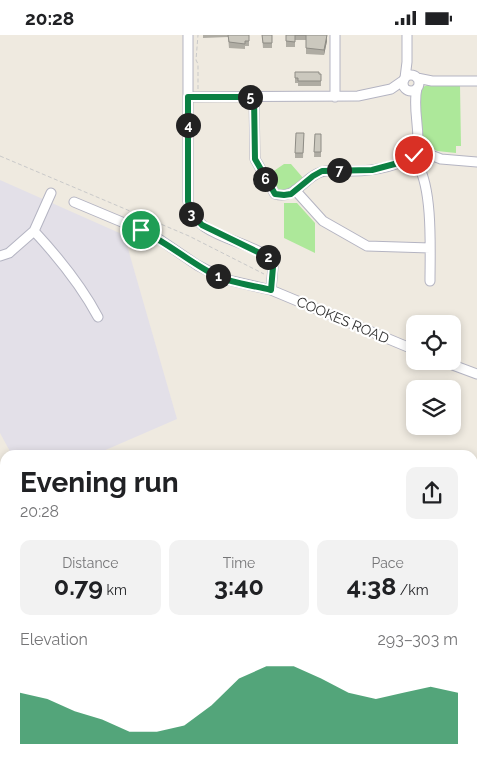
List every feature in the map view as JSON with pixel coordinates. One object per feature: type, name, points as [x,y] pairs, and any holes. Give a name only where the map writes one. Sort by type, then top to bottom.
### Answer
[{"type":"street","points":[[191,35],[193,97],[188,201],[190,212],[202,225],[268,257],[272,263],[273,278],[271,290]]},
{"type":"street","points":[[335,97],[336,35]]},
{"type":"street","points":[[407,35],[407,61],[415,106],[430,224],[430,281]]},
{"type":"street","points":[[193,97],[335,97],[365,95],[411,83],[477,81]]},
{"type":"street","points":[[254,97],[254,155],[256,163],[273,192],[278,195],[291,194],[313,176],[324,171],[368,171],[422,158],[477,162]]},
{"type":"street","points":[[296,190],[323,221],[367,246],[430,248]]},
{"type":"street","points":[[0,256],[9,253],[34,231],[51,193]]},
{"type":"street","name":"COOKES ROAD","points":[[74,202],[153,235],[197,265],[218,276],[271,290],[406,347]]},
{"type":"street","points":[[34,231],[87,295],[98,317]]},
{"type":"street","points":[[461,368],[477,374]]},
{"type":"path","points":[[191,35],[198,64],[193,97]]},
{"type":"path","points":[[0,156],[189,236],[273,278]]},
{"type":"shaded area","points":[[0,180],[124,235],[177,419],[106,450],[9,450],[0,433]]},
{"type":"green space","points":[[428,85],[460,85],[461,146],[456,146],[456,153],[437,151],[430,147],[422,136],[417,98],[420,88]]},
{"type":"green space","points":[[284,164],[291,164],[304,179],[289,191],[280,191],[268,175]]},
{"type":"green space","points":[[284,203],[297,203],[315,223],[315,253],[284,238]]},
{"type":"building","points":[[228,35],[249,35],[249,41],[245,41],[245,44],[229,42]]},
{"type":"building","points":[[262,35],[272,35],[272,43],[263,43]]},
{"type":"building","points":[[286,35],[295,35],[295,42],[286,41]]},
{"type":"building","points":[[306,35],[327,35],[324,50],[306,48]]},
{"type":"building","points":[[295,72],[319,72],[321,74],[321,81],[298,81],[298,78],[295,78]]},
{"type":"building","points":[[296,133],[304,133],[303,153],[295,153]]},
{"type":"building","points":[[315,134],[321,134],[321,152],[314,152]]},
{"type":"route","points":[[141,230],[153,235],[197,265],[224,279],[271,290],[273,267],[265,254],[208,229],[197,222],[190,212],[188,201],[188,97],[254,97],[254,155],[256,163],[273,192],[278,195],[291,194],[316,173],[322,171],[368,171],[402,162],[414,155]]}]
